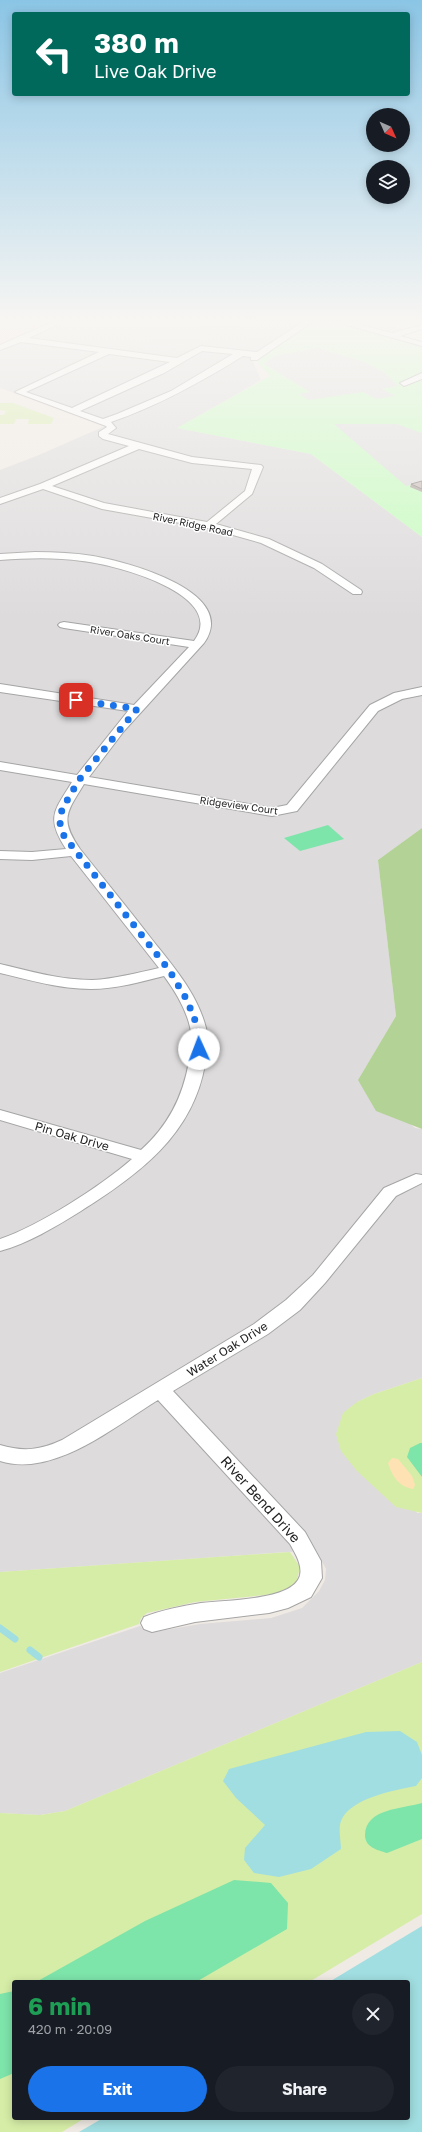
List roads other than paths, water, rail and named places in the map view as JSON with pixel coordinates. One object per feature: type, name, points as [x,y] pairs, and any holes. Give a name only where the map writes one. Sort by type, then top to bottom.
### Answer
[{"type":"street","points":[[95,419],[112,428],[102,434],[102,436],[137,446],[192,460],[258,466],[250,492],[209,525]]},
{"type":"street","points":[[102,422],[110,419]]},
{"type":"street","points":[[0,501],[43,486],[137,446]]},
{"type":"street","name":"River Ridge Road","points":[[43,486],[102,506],[209,525],[275,545],[318,566],[357,592]]},
{"type":"street","points":[[0,557],[46,556],[94,559],[117,564],[167,583],[190,595],[199,604],[208,619],[206,630],[196,645],[137,709],[79,780],[62,809],[60,823],[64,836],[75,852],[169,970],[187,1000],[198,1028],[197,1074],[188,1099],[168,1133],[145,1157],[102,1191],[48,1224],[0,1245]]},
{"type":"street","name":"River Oaks Court","points":[[64,625],[196,645]]},
{"type":"street","points":[[0,688],[137,709]]},
{"type":"street","name":"Ridgeview Court","points":[[0,766],[272,812],[284,811],[292,808],[374,708],[398,696],[422,691]]},
{"type":"street","points":[[0,855],[32,856],[75,852]]},
{"type":"street","points":[[0,968],[46,980],[82,984],[117,982],[169,970]]},
{"type":"street","name":"Pin Oak Drive","points":[[0,1115],[145,1157]]},
{"type":"street","name":"Water Oak Drive","points":[[0,1453],[28,1459],[49,1455],[69,1445],[261,1329],[293,1305],[319,1279],[390,1192],[416,1179]]},
{"type":"street","name":"River Bend Drive","points":[[152,1622],[194,1613],[276,1604],[293,1598],[306,1589],[312,1568],[309,1553],[298,1538],[160,1390]]},
{"type":"water","points":[[400,1731],[417,1742],[422,1755],[422,1778],[416,1786],[374,1796],[354,1806],[346,1813],[340,1824],[341,1849],[311,1869],[279,1877],[254,1873],[244,1860],[245,1848],[265,1825],[236,1798],[223,1781],[229,1769],[366,1732]]},
{"type":"water","points":[[422,1926],[422,2132],[79,2132],[100,2120],[410,2120],[410,1980],[332,1980]]},
{"type":"waterway","points":[[0,1628],[15,1639]]},
{"type":"waterway","points":[[30,1650],[39,1657]]}]
